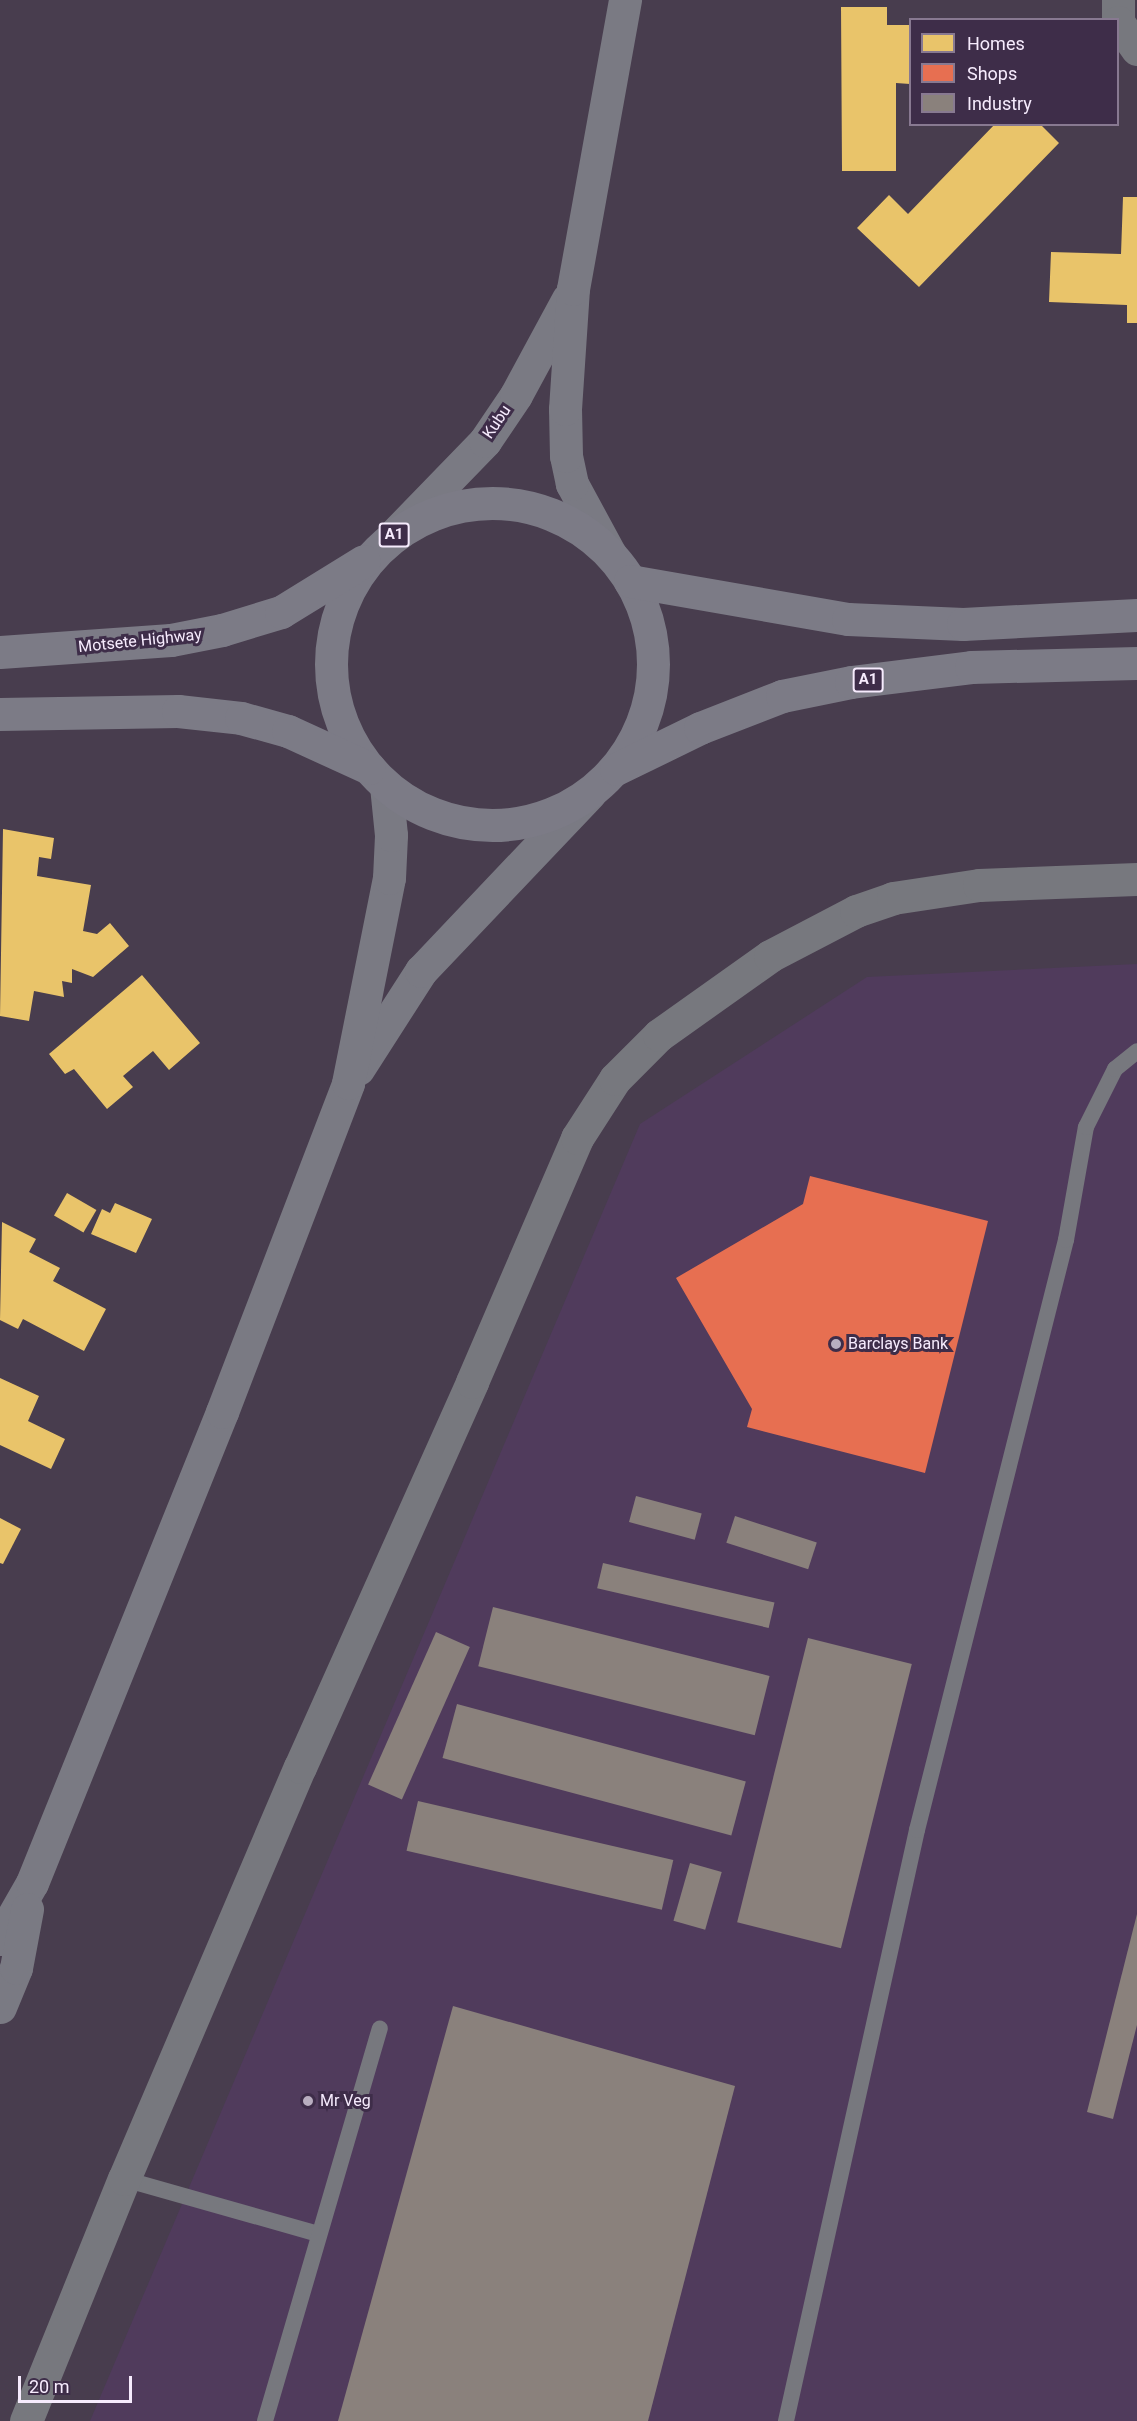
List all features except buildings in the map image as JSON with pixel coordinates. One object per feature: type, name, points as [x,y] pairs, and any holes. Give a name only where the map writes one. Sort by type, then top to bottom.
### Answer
[{"type":"highway","name":"A1","points":[[0,714],[177,711],[241,718],[288,731],[378,777],[423,810],[466,824],[509,825],[552,814],[590,793],[615,769],[634,742],[647,711],[653,678],[652,644],[644,611],[630,581],[609,554],[584,532],[555,515],[522,506],[489,502],[434,514],[394,535],[369,558],[345,596],[332,640],[332,685],[344,730],[378,777]]},
{"type":"highway","name":"Motsete Highway","points":[[0,652],[171,640],[222,630],[281,612],[369,558]]},
{"type":"highway","points":[[630,581],[848,619],[963,624],[1137,615]]},
{"type":"highway","name":"A1","points":[[615,769],[700,728],[782,696],[851,682],[971,667],[1137,663]]},
{"type":"main road","name":"Kubu","points":[[609,554],[573,484],[566,456],[565,409],[573,289],[625,0]]},
{"type":"main road","name":"Kubu","points":[[394,535],[485,441],[516,395],[573,289]]},
{"type":"main road","points":[[0,1939],[32,1883],[222,1412],[348,1083],[389,878],[392,835],[378,777]]},
{"type":"main road","points":[[348,1083],[421,971],[590,793]]},
{"type":"main road","points":[[0,2007],[16,1968],[32,1883]]},
{"type":"street","points":[[1118,0],[1118,18]]},
{"type":"street","points":[[1119,23],[1137,49]]},
{"type":"street","points":[[26,2421],[124,2179],[546,1206],[577,1138],[615,1079],[658,1035],[770,956],[856,911],[893,898],[979,885],[1137,879]]},
{"type":"lane","points":[[786,2421],[917,1830],[1066,1239],[1086,1127],[1115,1069],[1137,1051]]},
{"type":"lane","points":[[265,2421],[380,2029]]},
{"type":"lane","points":[[124,2179],[318,2234]]},
{"type":"shaded area","points":[[1137,964],[1137,2421],[90,2421],[640,1124],[867,977]]},
{"type":"place","name":"Barclays Bank","points":[[836,1344]]},
{"type":"place","name":"Mr Veg","points":[[308,2101]]}]
